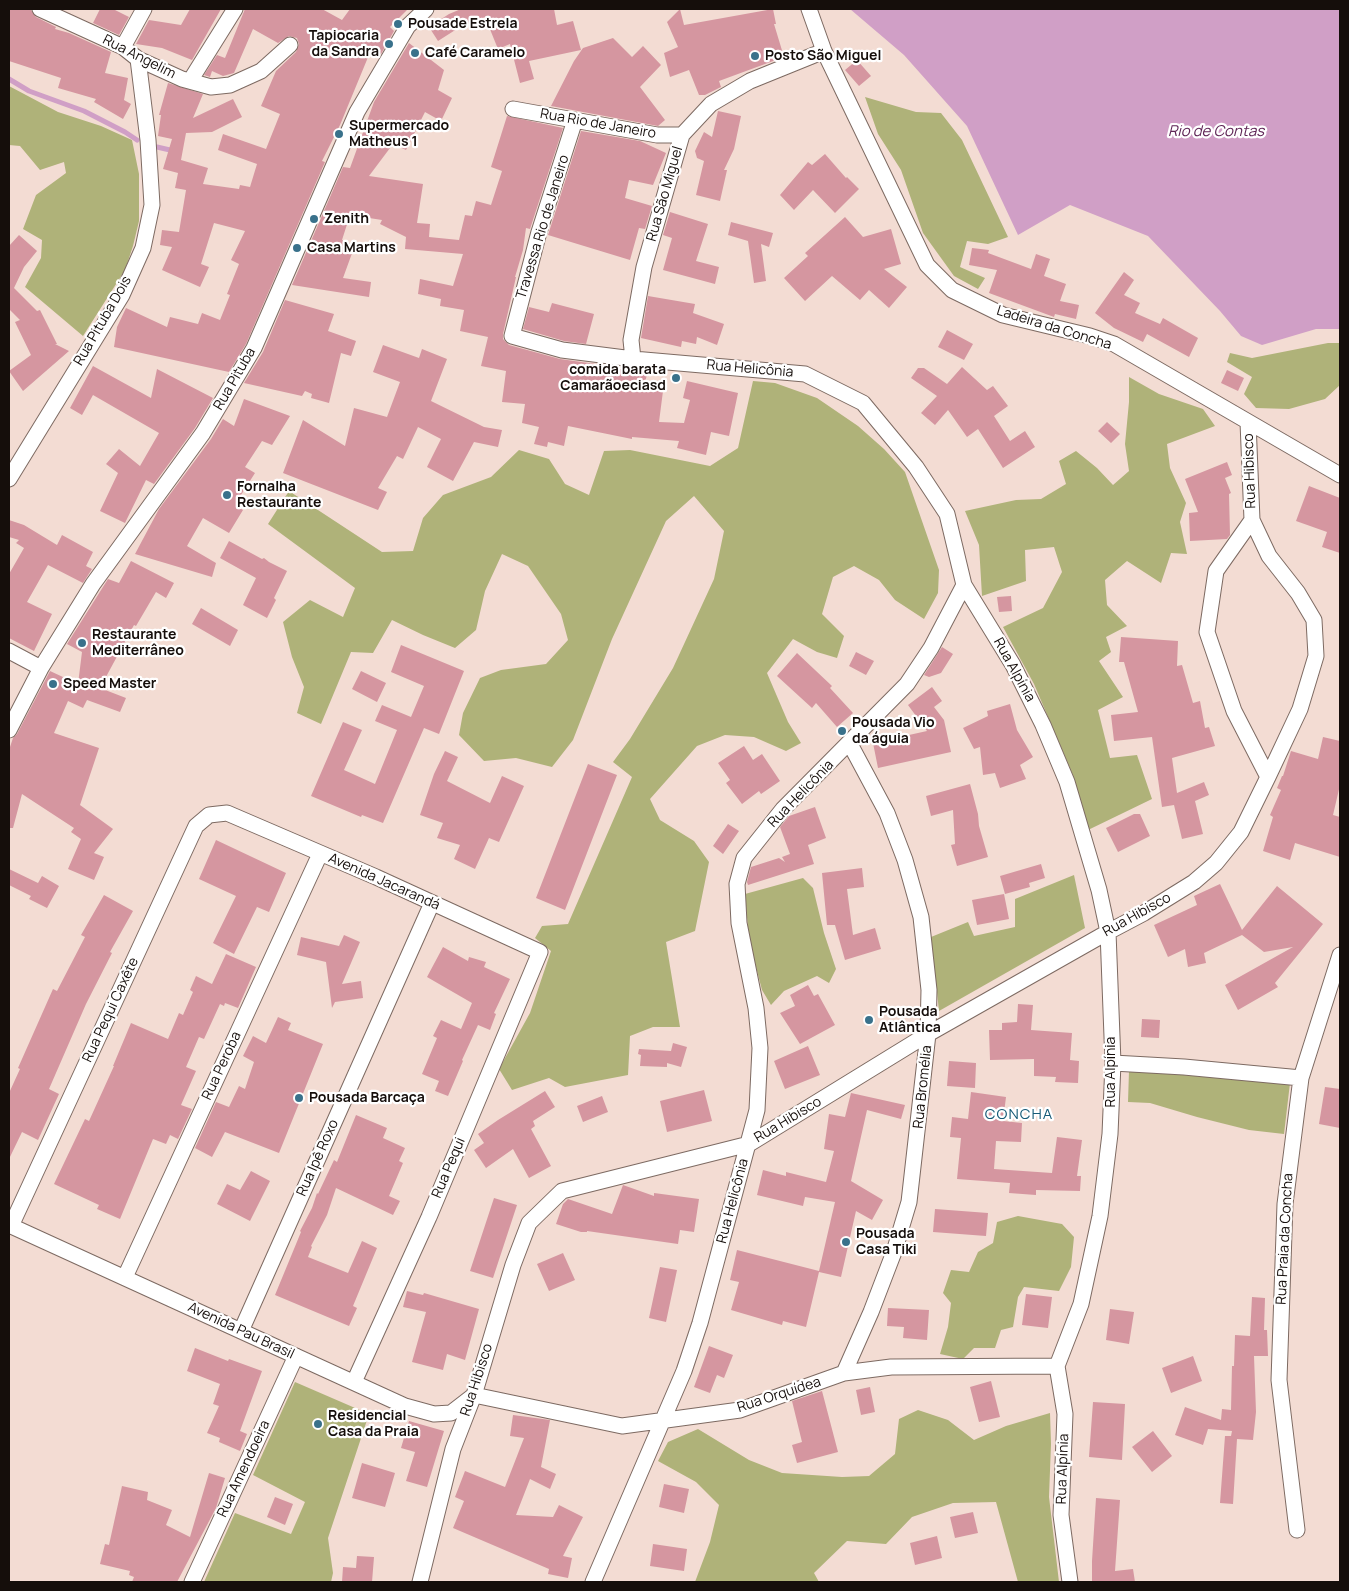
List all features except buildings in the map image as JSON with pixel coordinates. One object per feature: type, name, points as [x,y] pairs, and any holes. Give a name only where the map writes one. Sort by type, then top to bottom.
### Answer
[{"type":"street","name":"Rua Angelim","points":[[40,9],[123,47],[138,59],[190,81],[211,87],[230,84],[261,71],[290,45]]},
{"type":"street","points":[[123,47],[144,9]]},
{"type":"street","points":[[190,81],[235,9]]},
{"type":"street","name":"Rua Pituba","points":[[9,730],[40,668],[93,584],[203,433],[254,348],[357,112],[408,26],[426,9]]},
{"type":"street","name":"Ladeira da Concha","points":[[809,9],[824,50],[927,265],[952,290],[1003,315],[1090,336],[1114,344],[1340,474]]},
{"type":"street","name":"Rua São Miguel","points":[[633,360],[630,340],[644,267],[682,134],[711,104],[750,81],[824,50]]},
{"type":"street","name":"Rua Pituba Dois","points":[[9,479],[122,295],[143,248],[152,205],[148,140],[138,59]]},
{"type":"street","name":"Rua Rio de Janeiro","points":[[513,109],[657,135],[682,134]]},
{"type":"street","name":"Travessa Rio de Janeiro","points":[[512,336],[539,232],[575,120]]},
{"type":"street","name":"Rua Helicônia","points":[[512,336],[562,350],[633,360],[806,374],[863,403],[916,467],[947,514],[964,584],[931,648],[907,684],[783,810],[744,858],[737,884],[739,923],[756,1008],[760,1048],[757,1110],[700,1323],[684,1371],[593,1582]]},
{"type":"street","name":"Rua Hibisco","points":[[420,1582],[453,1449],[474,1396],[513,1265],[529,1223],[562,1191],[749,1144],[928,1034],[1144,913],[1194,882],[1216,862],[1241,832],[1300,709],[1316,656],[1314,620],[1298,593],[1268,556],[1252,520],[1248,422]]},
{"type":"street","name":"Rua Hibisco","points":[[1252,520],[1216,571],[1208,632],[1234,711],[1268,777]]},
{"type":"street","name":"Rua Alpínia","points":[[964,584],[1013,665],[1043,725],[1064,774],[1100,890],[1108,932],[1113,1063],[1110,1134],[1100,1216],[1081,1304],[1057,1366],[1065,1414],[1061,1516],[1070,1582]]},
{"type":"street","points":[[9,651],[40,668]]},
{"type":"street","name":"Rua Bromélia","points":[[844,1373],[871,1312],[894,1252],[909,1202],[928,1034],[929,990],[921,917],[905,860],[887,813],[850,744]]},
{"type":"street","name":"Avenida Jacarandá","points":[[227,813],[540,952]]},
{"type":"street","name":"Rua Pequi Caxête","points":[[10,1225],[196,826],[209,815],[227,813]]},
{"type":"street","name":"Rua Peroba","points":[[125,1278],[320,854]]},
{"type":"street","name":"Rua Ipê Roxo","points":[[241,1331],[432,903]]},
{"type":"street","name":"Rua Pequi","points":[[354,1382],[429,1217],[540,952]]},
{"type":"street","name":"Rua Praia da Concha","points":[[1297,1530],[1279,1380],[1285,1204],[1301,1078],[1340,955]]},
{"type":"street","points":[[1113,1063],[1184,1066],[1301,1078]]},
{"type":"street","name":"Avenida Pau Brasil","points":[[10,1225],[405,1406],[434,1414],[451,1413],[474,1396]]},
{"type":"street","name":"Rua Amendoeira","points":[[192,1582],[296,1356]]},
{"type":"street","name":"Rua Orquídea","points":[[474,1396],[622,1426],[740,1410],[844,1373],[891,1367],[1057,1366]]},
{"type":"green space","points":[[9,86],[58,112],[101,126],[132,140],[139,174],[139,221],[133,246],[125,270],[83,336],[25,287],[41,258],[42,240],[23,229],[36,195],[66,173],[64,162],[40,170],[20,146],[9,145]]},
{"type":"green space","points":[[865,97],[916,112],[941,113],[962,140],[1008,237],[988,244],[967,241],[960,267],[985,278],[978,289],[954,276],[923,233],[901,170],[878,134]]},
{"type":"green space","points":[[1328,343],[1340,343],[1340,385],[1325,399],[1289,409],[1256,408],[1244,394],[1252,377],[1227,362],[1230,353],[1252,358]]},
{"type":"green space","points":[[1129,377],[1159,394],[1203,409],[1215,426],[1167,444],[1170,468],[1186,503],[1180,522],[1187,554],[1171,553],[1161,583],[1127,561],[1105,580],[1107,605],[1127,626],[1106,637],[1111,652],[1099,661],[1123,697],[1098,710],[1110,758],[1137,755],[1152,799],[1088,830],[1072,773],[1034,684],[1003,627],[1043,608],[1062,572],[1054,547],[1025,550],[1026,581],[982,596],[979,545],[965,511],[1016,500],[1041,499],[1066,484],[1059,461],[1076,451],[1097,468],[1113,485],[1129,471],[1125,444]]},
{"type":"green space","points":[[753,381],[775,383],[817,398],[858,426],[884,449],[905,472],[939,570],[938,593],[924,619],[895,600],[879,580],[854,566],[833,577],[822,614],[844,636],[837,658],[817,652],[793,639],[767,673],[788,722],[801,743],[786,751],[754,737],[725,735],[697,746],[650,799],[660,820],[694,841],[709,862],[695,931],[666,942],[680,1027],[653,1027],[630,1036],[628,1075],[565,1087],[549,1078],[512,1090],[499,1069],[530,1013],[551,951],[535,938],[542,926],[568,924],[632,777],[613,762],[630,739],[673,668],[714,579],[724,531],[694,496],[666,521],[612,639],[573,740],[552,767],[516,758],[484,761],[459,735],[463,713],[480,678],[501,670],[546,664],[568,640],[561,614],[528,566],[502,554],[485,591],[476,630],[455,648],[392,620],[373,653],[351,652],[321,724],[297,713],[304,687],[292,657],[283,622],[310,600],[343,617],[355,588],[268,524],[289,491],[382,552],[413,551],[423,518],[443,495],[491,477],[519,450],[549,459],[565,484],[589,495],[604,451],[630,450],[710,466],[738,448]]},
{"type":"green space","points":[[1074,875],[1085,928],[939,1011],[931,937],[968,922],[974,936],[1015,927],[1015,899]]},
{"type":"green space","points":[[803,878],[813,888],[824,933],[836,969],[829,983],[817,976],[784,991],[771,1005],[762,990],[749,940],[745,894]]},
{"type":"green space","points":[[1129,1071],[1290,1083],[1284,1134],[1249,1130],[1150,1103],[1128,1102]]},
{"type":"green space","points":[[1018,1216],[1062,1224],[1074,1237],[1071,1267],[1059,1291],[1024,1287],[1018,1297],[1013,1327],[1001,1330],[995,1348],[974,1348],[963,1359],[940,1354],[948,1327],[951,1303],[943,1293],[951,1270],[969,1272],[978,1252],[993,1243],[997,1222]]},
{"type":"green space","points":[[295,1382],[369,1414],[328,1538],[333,1573],[331,1582],[204,1582],[235,1513],[291,1534],[305,1502],[253,1475]]},
{"type":"green space","points":[[918,1410],[948,1420],[974,1440],[1006,1426],[1050,1413],[1049,1497],[1059,1582],[1018,1582],[996,1502],[953,1503],[912,1517],[886,1544],[847,1541],[814,1573],[819,1582],[695,1582],[710,1542],[719,1505],[696,1482],[658,1461],[668,1442],[698,1429],[749,1460],[782,1473],[842,1477],[869,1476],[895,1454],[899,1419]]},
{"type":"water","name":"Rio de Contas","points":[[850,9],[1340,9],[1340,329],[1316,329],[1262,345],[1241,336],[1220,311],[1148,236],[1070,205],[1018,235],[967,126],[904,55]]},
{"type":"waterway","points":[[9,79],[29,91],[84,111],[137,140]]},
{"type":"waterway","points":[[157,147],[170,150]]},
{"type":"place","name":"Pousade Estrela","points":[[398,24]]},
{"type":"place","name":"Tapiocaria da Sandra","points":[[389,44]]},
{"type":"place","name":"Café Caramelo","points":[[415,53]]},
{"type":"place","name":"Posto São Miguel","points":[[755,56]]},
{"type":"place","name":"Supermercado Matheus 1","points":[[339,134]]},
{"type":"place","name":"Zenith","points":[[314,219]]},
{"type":"place","name":"Casa Martins","points":[[297,248]]},
{"type":"place","name":"comida barata Camarãoeciasd","points":[[676,378]]},
{"type":"place","name":"Fornalha Restaurante","points":[[227,495]]},
{"type":"place","name":"Restaurante Mediterrâneo","points":[[82,643]]},
{"type":"place","name":"Speed Master","points":[[53,684]]},
{"type":"place","name":"Pousada Vio da águia","points":[[842,731]]},
{"type":"place","name":"Pousada Atlântica","points":[[869,1020]]},
{"type":"place","name":"Pousada Barcaça","points":[[299,1098]]},
{"type":"place","name":"Pousada Casa Tiki","points":[[846,1242]]},
{"type":"place","name":"Residencial Casa da Praia","points":[[318,1424]]},
{"type":"district","name":"CONCHA","points":[[1019,1115]]}]
